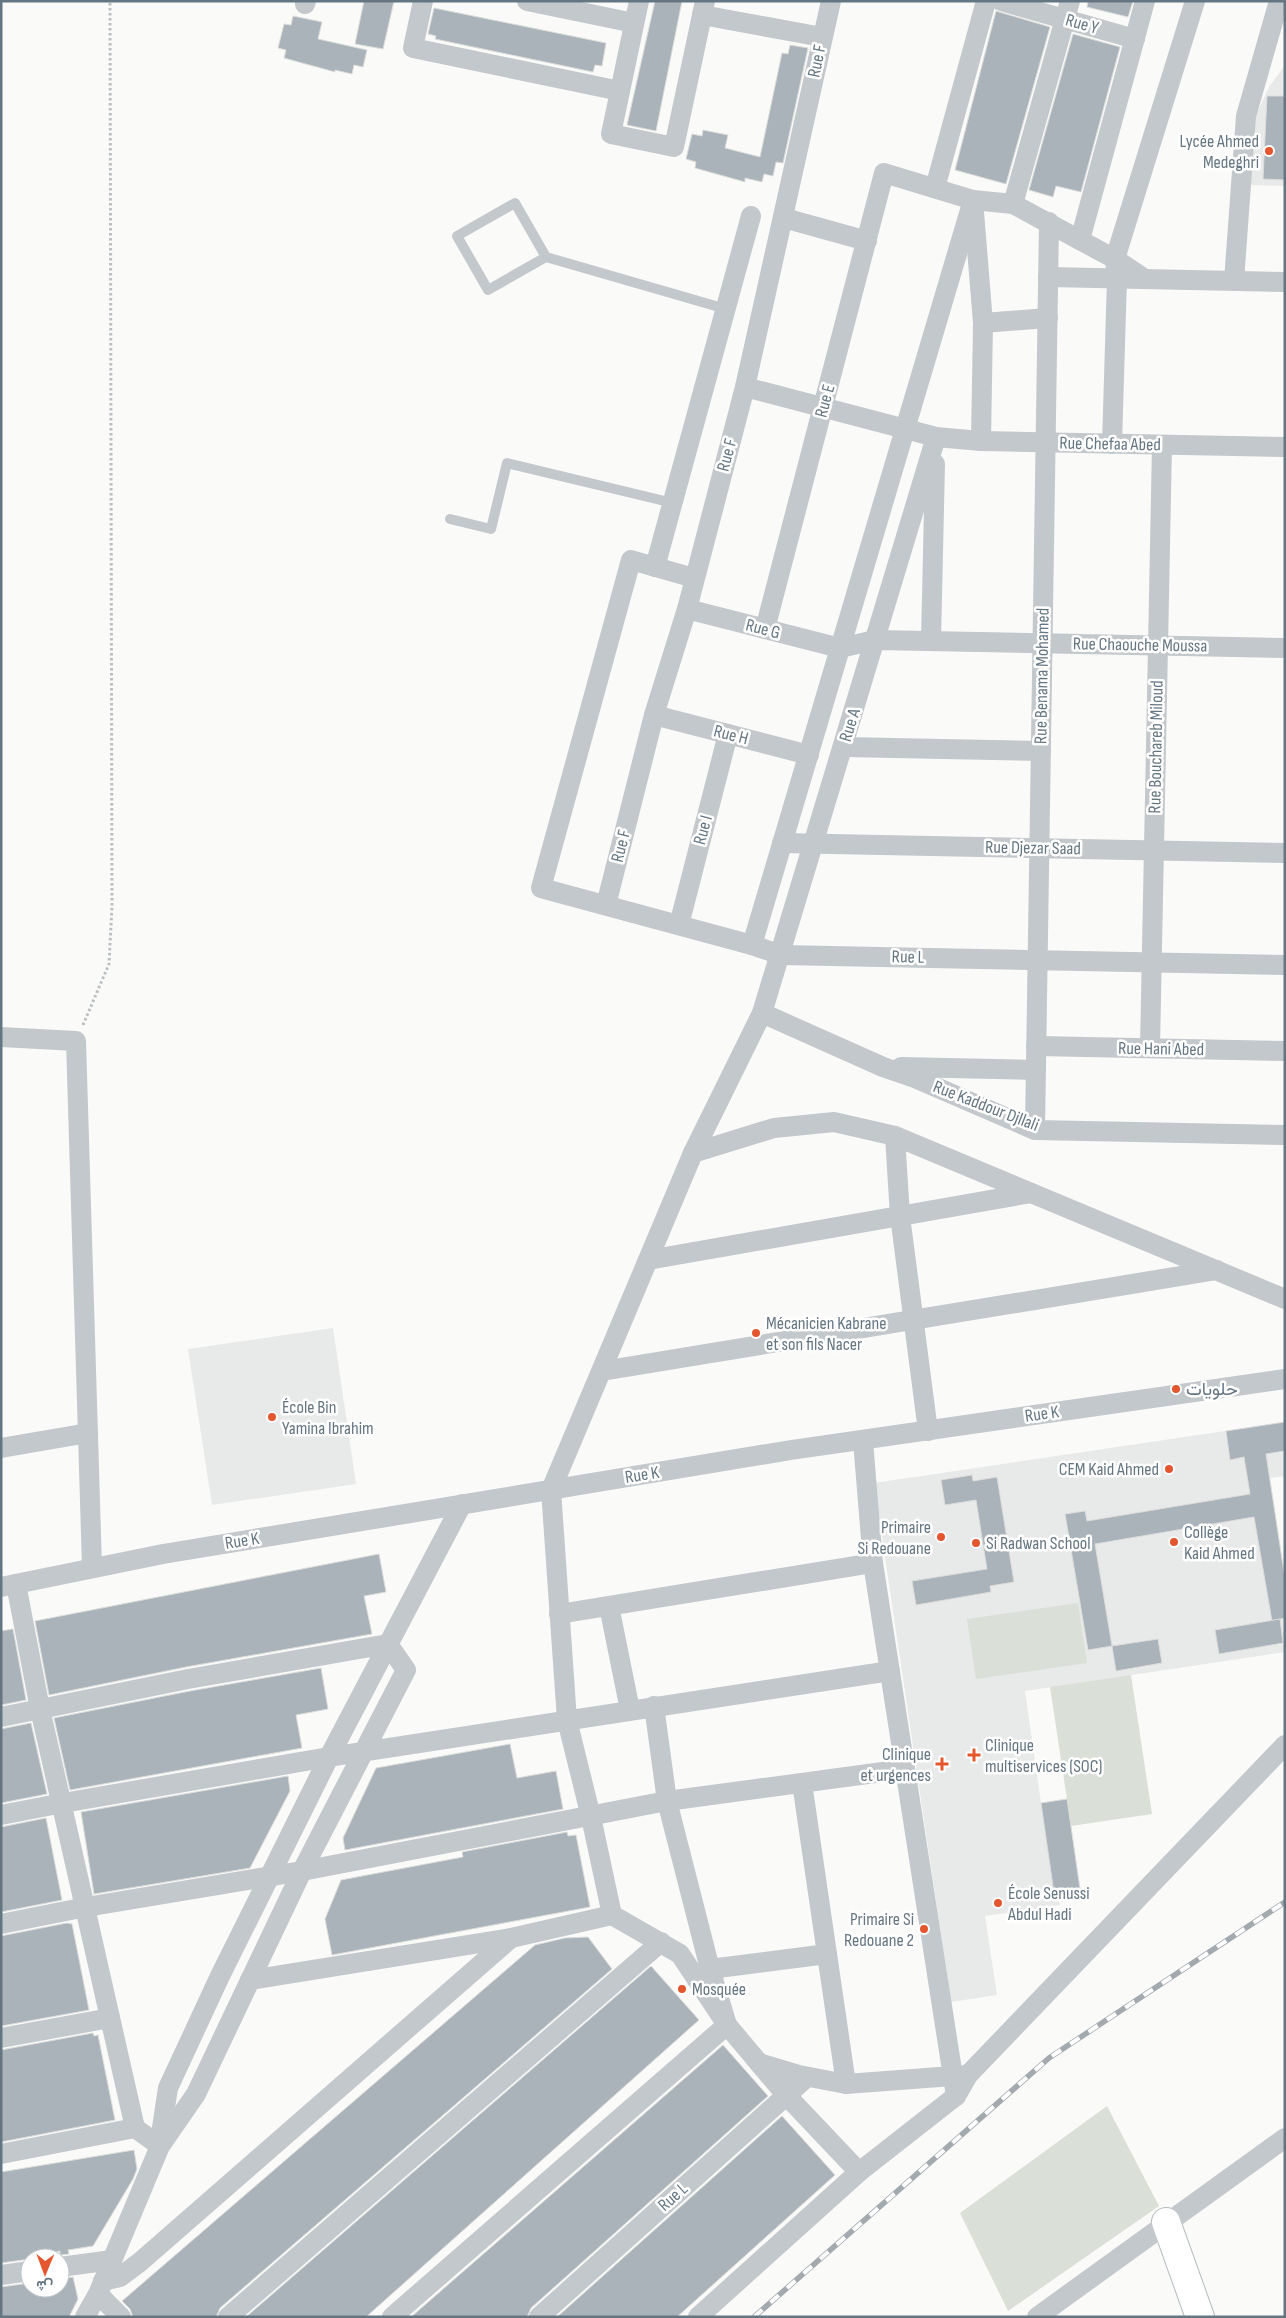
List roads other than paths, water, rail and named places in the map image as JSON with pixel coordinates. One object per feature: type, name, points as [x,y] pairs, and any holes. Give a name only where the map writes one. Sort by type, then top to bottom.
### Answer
[{"type":"street","points":[[423,1],[413,48],[620,91]]},
{"type":"street","points":[[527,1],[634,23]]},
{"type":"street","points":[[639,1],[611,134],[674,147],[703,8],[822,37]]},
{"type":"street","name":"Rue F","points":[[606,905],[654,715],[687,609],[745,387],[784,218],[830,1]]},
{"type":"street","points":[[986,1],[935,188],[972,200],[1014,204],[1080,240],[1116,268],[1144,279],[1285,282]]},
{"type":"street","name":"Rue Y","points":[[1000,1],[1067,10],[1135,38]]},
{"type":"street","points":[[1080,240],[1145,1]]},
{"type":"street","points":[[1112,444],[1116,268],[1195,1]]},
{"type":"street","points":[[1014,204],[1067,10]]},
{"type":"street","points":[[1234,281],[1246,116],[1280,11]]},
{"type":"street","name":"Rue E","points":[[765,629],[884,173],[935,188]]},
{"type":"street","points":[[972,200],[983,324],[981,441]]},
{"type":"street","points":[[752,945],[906,429],[972,200]]},
{"type":"street","points":[[694,578],[655,567],[751,216]]},
{"type":"street","points":[[784,218],[867,241]]},
{"type":"street","name":"Rue Benama Mohamed","points":[[1035,1130],[1049,222]]},
{"type":"street","points":[[1048,277],[1116,268]]},
{"type":"street","points":[[983,324],[1048,318]]},
{"type":"street","name":"Rue Chefaa Abed","points":[[745,387],[936,436],[981,441],[1285,447]]},
{"type":"street","points":[[931,641],[936,436]]},
{"type":"street","name":"Rue A","points":[[551,1490],[693,1153],[762,1013],[936,436]]},
{"type":"street","name":"Rue Bouchareb Miloud","points":[[1150,1048],[1162,445]]},
{"type":"street","name":"Rue L","points":[[655,567],[631,560],[541,888],[752,945],[781,955],[1285,965]]},
{"type":"street","name":"Rue G","points":[[687,609],[840,648]]},
{"type":"street","name":"Rue Chaouche Moussa","points":[[840,648],[875,640],[1285,648]]},
{"type":"street","name":"Rue H","points":[[654,715],[728,734],[810,749],[1041,751]]},
{"type":"street","name":"Rue I","points":[[679,925],[728,734]]},
{"type":"street","name":"Rue Djezar Saad","points":[[782,843],[1285,853]]},
{"type":"street","name":"Rue Kaddour Djllali","points":[[762,1013],[883,1067],[915,1078],[1035,1130],[1285,1135]]},
{"type":"street","points":[[1,1037],[76,1041],[92,1567]]},
{"type":"street","name":"Rue Hani Abed","points":[[1036,1046],[1285,1051]]},
{"type":"street","points":[[883,1067],[1036,1070]]},
{"type":"street","points":[[693,1153],[774,1128],[834,1122],[895,1136],[1285,1298]]},
{"type":"street","points":[[895,1136],[900,1216],[915,1319],[928,1431]]},
{"type":"street","points":[[648,1260],[1030,1192]]},
{"type":"street","points":[[602,1371],[1217,1270]]},
{"type":"street","name":"Rue K","points":[[8,1586],[92,1567],[462,1504],[863,1440],[1285,1379]]},
{"type":"street","points":[[1,1448],[88,1433]]},
{"type":"street","points":[[863,1440],[873,1562],[905,1769],[959,2083]]},
{"type":"street","points":[[551,1490],[567,1720],[591,1817],[612,1915]]},
{"type":"street","points":[[160,2146],[168,2088],[220,1976],[272,1876],[329,1757],[462,1504]]},
{"type":"street","points":[[559,1614],[873,1562]]},
{"type":"street","points":[[8,1586],[63,1803],[135,2128],[160,2146]]},
{"type":"street","points":[[609,1606],[630,1710]]},
{"type":"street","points":[[1,1717],[188,1679],[388,1644]]},
{"type":"street","points":[[85,2317],[100,2288],[160,2146],[196,2094],[302,1871],[406,1670],[388,1644]]},
{"type":"street","points":[[1,1816],[63,1803],[329,1757],[890,1671]]},
{"type":"street","points":[[654,1706],[667,1801],[710,1970],[727,2026]]},
{"type":"street","points":[[698,2317],[959,2083],[1285,1745]]},
{"type":"street","points":[[1,1924],[86,1907],[302,1871],[667,1801],[905,1769]]},
{"type":"street","points":[[802,1783],[846,2084]]},
{"type":"street","points":[[250,1980],[511,1938],[612,1915],[680,1954],[727,2026],[786,2095],[860,2172]]},
{"type":"street","points":[[100,2288],[120,2277],[140,2262],[511,1938]]},
{"type":"street","points":[[228,2317],[661,1942]]},
{"type":"street","points":[[710,1970],[827,1954]]},
{"type":"street","points":[[1,2038],[110,2018]]},
{"type":"street","points":[[392,2317],[727,2026]]},
{"type":"street","points":[[759,2063],[807,2077],[846,2084],[959,2083]]},
{"type":"street","name":"Rue L","points":[[539,2317],[807,2077]]},
{"type":"street","points":[[1,2154],[135,2128]]},
{"type":"street","points":[[1037,2317],[1166,2222],[1206,2196],[1285,2138]]},
{"type":"street","points":[[1166,2222],[1200,2317]]},
{"type":"street","points":[[70,2266],[112,2260]]},
{"type":"street","points":[[1,2275],[20,2272]]},
{"type":"street","points":[[100,2288],[121,2317]]},
{"type":"lane","points":[[546,257],[488,290],[456,236],[515,203],[546,257],[726,309]]},
{"type":"lane","points":[[450,519],[491,529],[507,463],[673,502]]},
{"type":"railway","points":[[754,2317],[1049,2058],[1285,1902]]},
{"type":"place","name":"Lycée Ahmed Medeghri","points":[[1269,151]]},
{"type":"place","name":"Mécanicien Kabrane et son fils Nacer","points":[[756,1333]]},
{"type":"place","name":"حلويات","points":[[1176,1389]]},
{"type":"place","name":"École Bin Yamina Ibrahim","points":[[272,1417]]},
{"type":"place","name":"CEM Kaid Ahmed","points":[[1169,1469]]},
{"type":"place","name":"Primaire Si Redouane","points":[[941,1537]]},
{"type":"place","name":"Collège Kaid Ahmed","points":[[1174,1542]]},
{"type":"place","name":"Si Radwan School","points":[[976,1543]]},
{"type":"place","name":"Clinique multiservices (SOC)","points":[[974,1755]]},
{"type":"place","name":"Clinique et urgences","points":[[942,1764]]},
{"type":"place","name":"École Senussi Abdul Hadi","points":[[998,1903]]},
{"type":"place","name":"Primaire Si Redouane 2","points":[[924,1929]]},
{"type":"place","name":"Mosquée","points":[[682,1989]]}]
